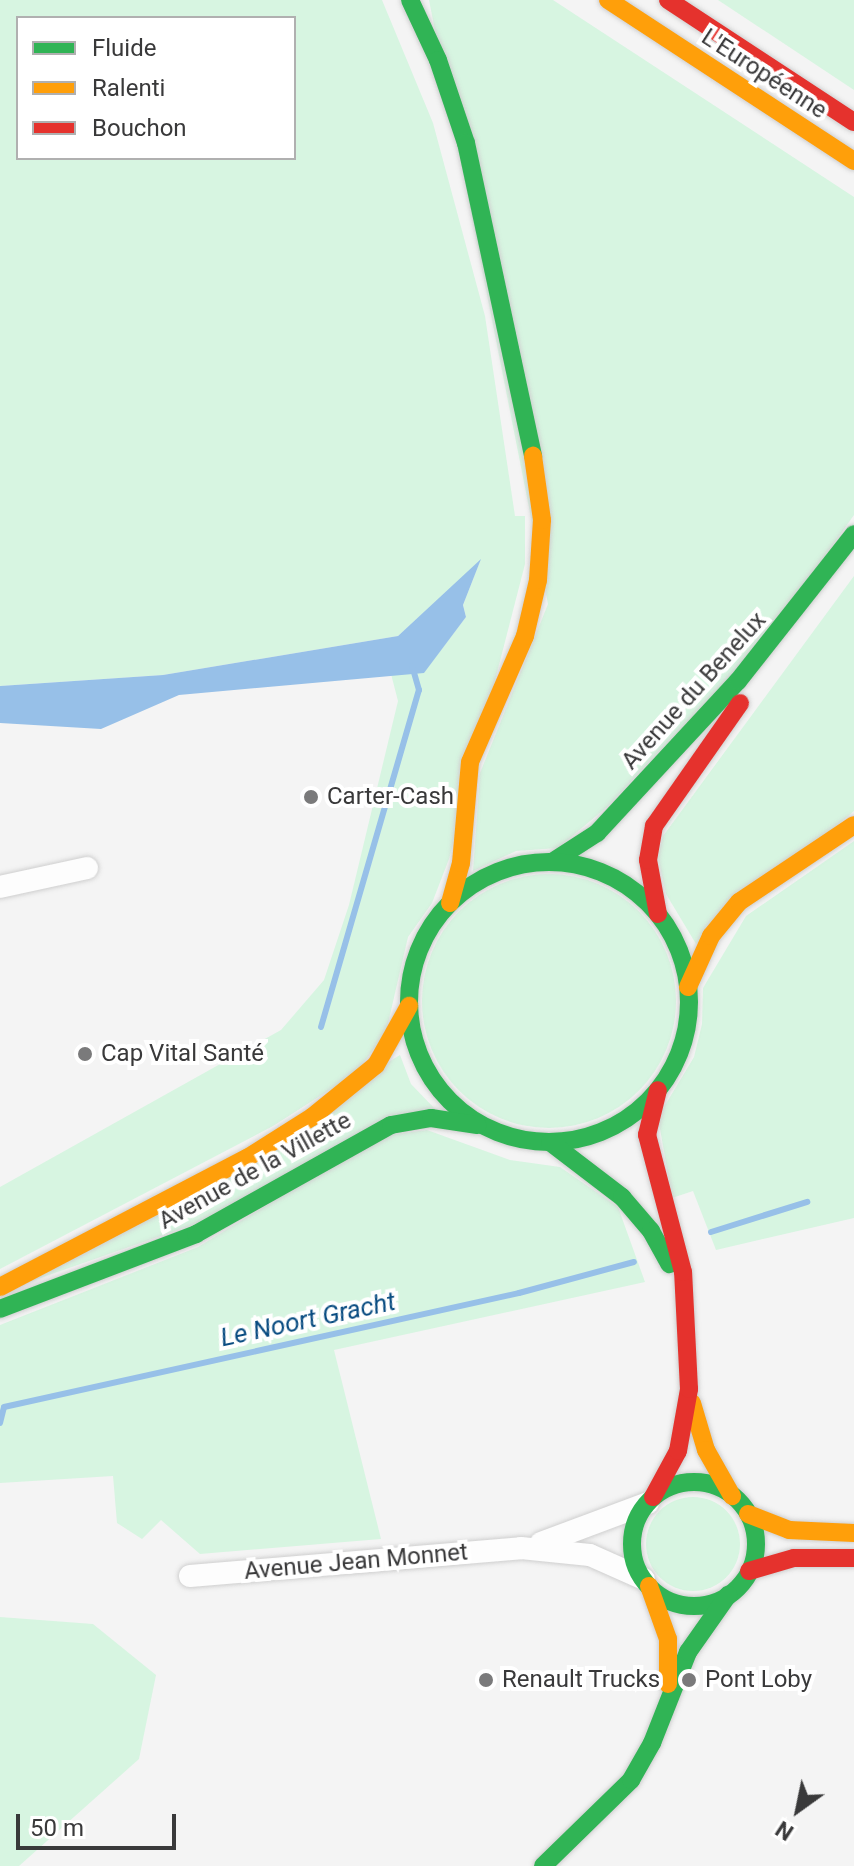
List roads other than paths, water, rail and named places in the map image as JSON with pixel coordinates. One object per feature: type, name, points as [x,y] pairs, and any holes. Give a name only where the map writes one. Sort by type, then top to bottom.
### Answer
[{"type":"main road","points":[[410,0],[438,60],[466,143],[530,439],[542,520],[538,580],[525,636],[470,762],[461,863],[450,903],[420,946],[409,1005],[415,1042],[430,1075],[459,1109],[490,1129],[550,1142],[595,1172],[642,1219],[663,1251],[687,1313]]},
{"type":"main road","name":"L'Européenne","points":[[608,0],[854,161]]},
{"type":"main road","name":"L'Européenne","points":[[668,0],[854,122]]},
{"type":"main road","name":"Avenue du Benelux","points":[[552,862],[597,833],[738,681],[854,534]]},
{"type":"main road","name":"Avenue du Benelux","points":[[659,916],[648,848],[659,815],[854,556]]},
{"type":"main road","points":[[688,987],[711,936],[739,902],[854,825]]},
{"type":"main road","points":[[450,903],[500,871],[552,862],[615,879],[659,916],[679,950],[688,987],[684,1038],[659,1089],[647,1135],[680,1260],[687,1313],[689,1389],[678,1451],[650,1500],[632,1543],[668,1639],[666,1706]]},
{"type":"main road","name":"Avenue de la Villette","points":[[0,1287],[247,1158],[312,1117],[376,1065],[395,1039],[409,1005]]},
{"type":"main road","points":[[550,1142],[607,1129],[659,1089]]},
{"type":"main road","name":"Avenue de la Villette","points":[[0,1309],[196,1234],[391,1125],[431,1118],[490,1129]]},
{"type":"main road","points":[[689,1389],[706,1450],[732,1496],[748,1514],[789,1530],[854,1533]]},
{"type":"main road","points":[[650,1500],[693,1482],[732,1496]]},
{"type":"main road","points":[[543,1866],[631,1780],[688,1652],[749,1571],[756,1545],[748,1514]]},
{"type":"main road","points":[[749,1571],[786,1559],[854,1558]]},
{"type":"main road","points":[[646,1582],[683,1604],[710,1603],[728,1595]]},
{"type":"street","points":[[0,887],[87,868]]},
{"type":"street","name":"Avenue Jean Monnet","points":[[521,1548],[582,1531],[650,1500]]},
{"type":"street","name":"Avenue Jean Monnet","points":[[190,1576],[521,1548],[590,1555],[646,1582]]},
{"type":"water","points":[[481,559],[463,605],[466,617],[424,673],[179,695],[101,729],[0,723],[0,686],[163,675],[398,636]]},
{"type":"waterway","points":[[321,1027],[419,690],[412,666]]},
{"type":"waterway","name":"Le Noort Gracht","points":[[711,1232],[807,1202]]},
{"type":"waterway","name":"Le Noort Gracht","points":[[0,1423],[4,1407],[519,1293],[634,1262]]},
{"type":"place","name":"Carter-Cash","points":[[311,797]]},
{"type":"place","name":"Cap Vital Santé","points":[[85,1054]]},
{"type":"place","name":"Renault Trucks","points":[[486,1680]]},
{"type":"place","name":"Pont Loby","points":[[689,1680]]}]
